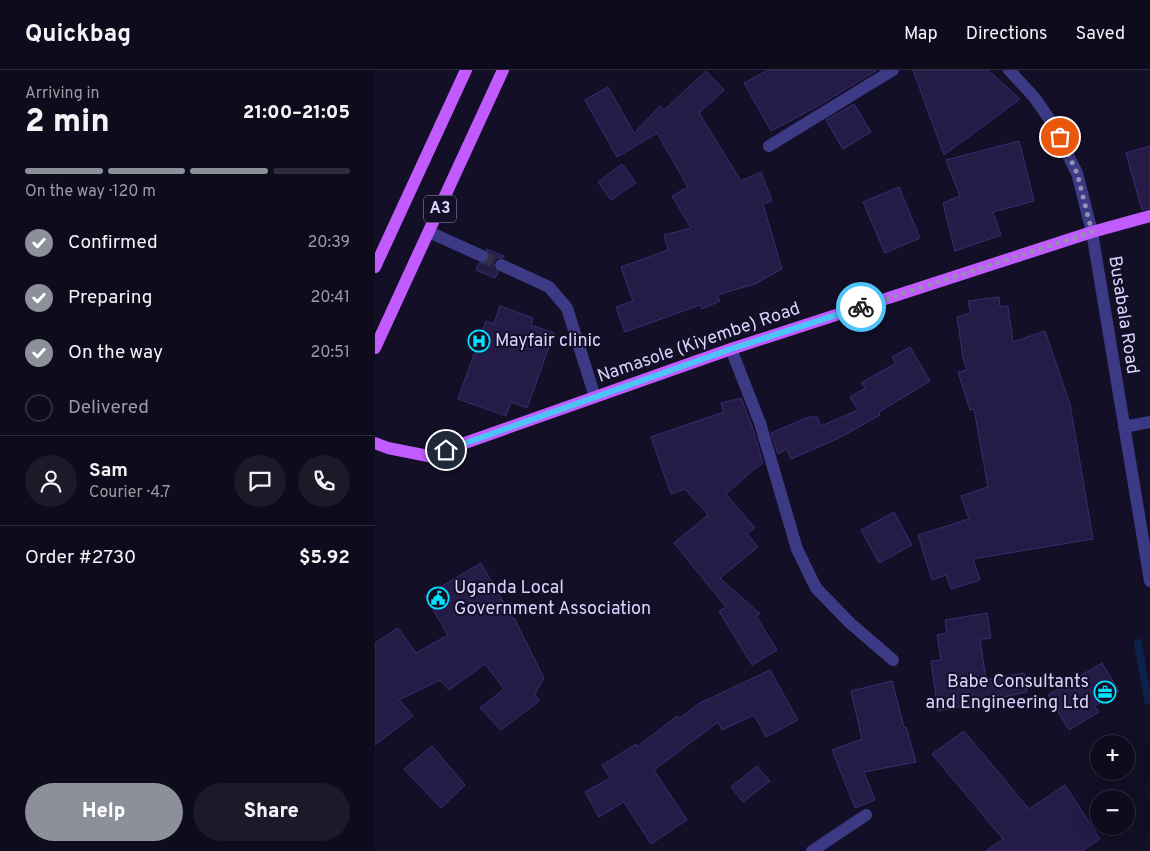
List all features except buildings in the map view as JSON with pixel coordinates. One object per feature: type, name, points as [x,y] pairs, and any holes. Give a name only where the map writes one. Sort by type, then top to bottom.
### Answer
[{"type":"main road","name":"A3","points":[[375,266],[466,70]]},
{"type":"main road","name":"A3","points":[[375,348],[503,70]]},
{"type":"main road","name":"Namasole (Kiyembe) Road","points":[[375,444],[428,456],[731,349],[1092,232],[1150,216]]},
{"type":"street","points":[[769,146],[893,70]]},
{"type":"street","name":"Busabala Road","points":[[1009,70],[1034,97],[1060,137],[1077,173],[1092,232],[1150,581]]},
{"type":"street","points":[[429,232],[481,256]]},
{"type":"street","points":[[501,264],[549,287],[567,308],[595,397]]},
{"type":"street","points":[[731,349],[761,423],[797,549],[817,588],[849,623],[893,660]]},
{"type":"street","points":[[1124,427],[1150,422]]},
{"type":"street","points":[[812,851],[866,816]]},
{"type":"waterway","points":[[1138,643],[1148,700]]},
{"type":"tunnel","points":[[482,256],[501,265]]},
{"type":"way so far","points":[[861,307],[1092,232],[1077,173],[1060,137]]},
{"type":"place","name":"Mayfair clinic","points":[[479,341]]},
{"type":"place","name":"Uganda Local Government Association","points":[[438,598]]},
{"type":"place","name":"Babe Consultants and Engineering Ltd","points":[[1105,692]]},
{"type":"route","points":[[446,450],[731,349],[861,307]]}]
